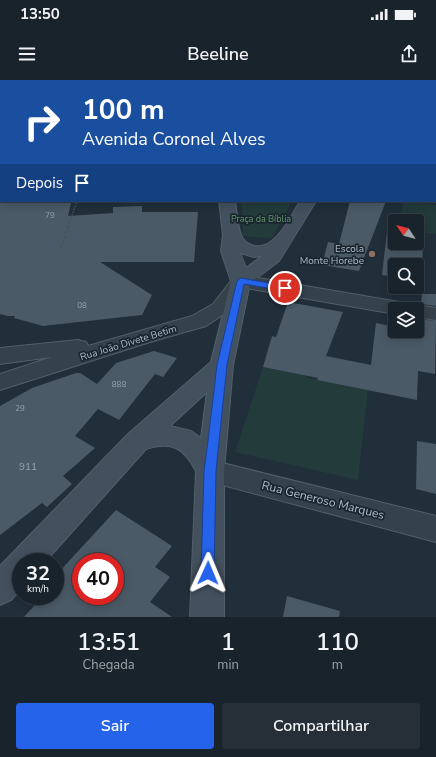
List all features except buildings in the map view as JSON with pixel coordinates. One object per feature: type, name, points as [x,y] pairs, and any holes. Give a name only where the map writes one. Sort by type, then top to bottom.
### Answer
[{"type":"main road","points":[[224,202],[232,235],[235,242],[242,249],[253,252],[265,251],[275,248],[283,242]]},
{"type":"main road","points":[[241,281],[273,258],[307,202]]},
{"type":"main road","points":[[206,617],[210,471],[222,365],[241,281],[230,251],[232,235]]},
{"type":"main road","points":[[33,553],[137,441],[222,365]]},
{"type":"main road","points":[[137,441],[151,436],[166,434],[182,438],[192,444],[203,456],[210,471]]},
{"type":"main road","points":[[0,589],[12,576]]},
{"type":"street","points":[[241,281],[388,306]]},
{"type":"street","name":"Rua João Divete Betim","points":[[0,382],[142,337],[199,321],[220,308],[241,281]]},
{"type":"street","points":[[424,312],[436,314]]},
{"type":"street","points":[[0,356],[116,342],[142,337]]},
{"type":"street","name":"Rua Generoso Marques","points":[[210,471],[436,529]]},
{"type":"path","points":[[61,248],[77,202]]},
{"type":"green space","name":"Praça da Bíblia","points":[[242,202],[291,202],[272,238],[243,236]]},
{"type":"green space","points":[[404,202],[436,205],[436,234],[424,233],[424,214],[401,214]]},
{"type":"green space","points":[[263,367],[307,376],[307,378],[368,390],[358,480],[235,452]]},
{"type":"place","name":"Escola Monte Horebe","points":[[372,254]]},
{"type":"route","points":[[208,573],[210,471],[213,441],[222,365],[241,281],[285,288]]}]
